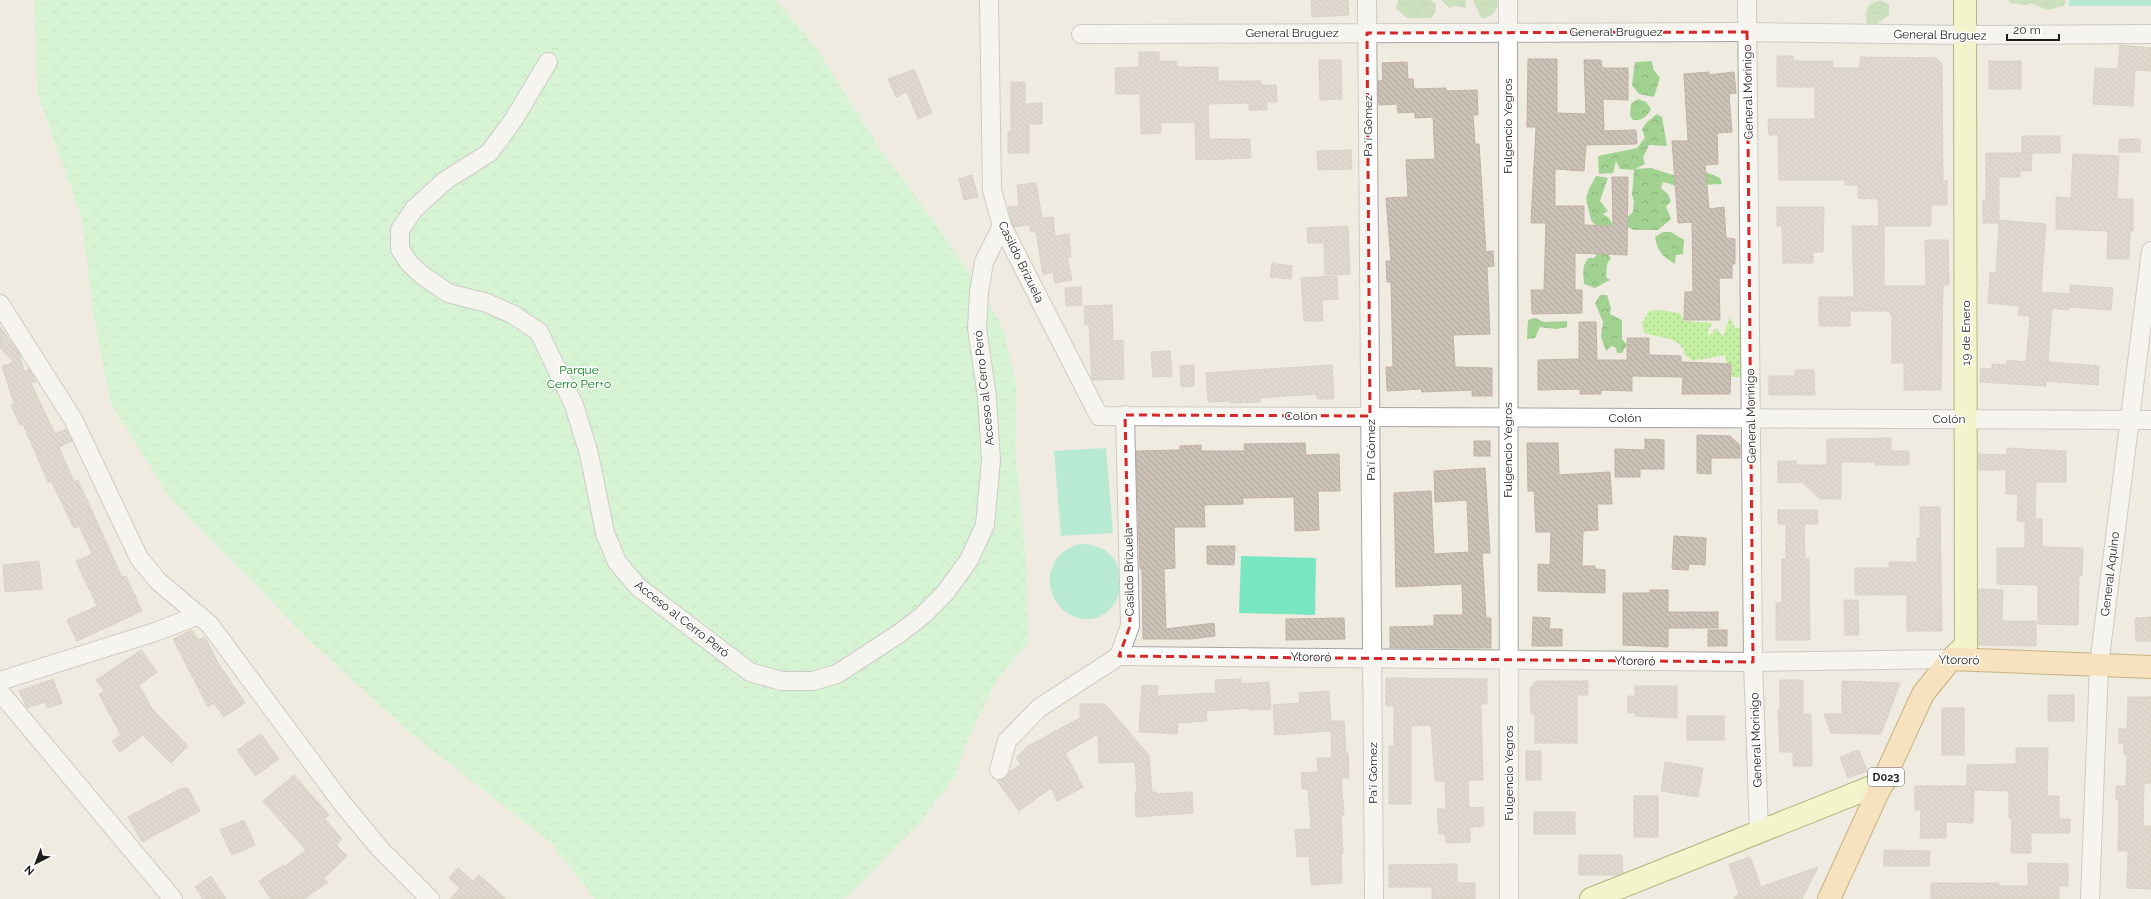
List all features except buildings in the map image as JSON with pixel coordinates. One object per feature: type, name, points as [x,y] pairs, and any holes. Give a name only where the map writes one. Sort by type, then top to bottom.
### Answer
[{"type":"main road","name":"Ytororó","points":[[1950,659],[2151,667]]},
{"type":"main road","name":"D023","points":[[1829,899],[1884,782],[1923,694],[1950,659]]},
{"type":"street","name":"Casildo Brizuela","points":[[989,0],[992,190],[1002,226],[1099,416]]},
{"type":"street","name":"Pa'í Gómez","points":[[1367,0],[1374,899]]},
{"type":"street","name":"Fulgencio Yegros","points":[[1508,0],[1509,899]]},
{"type":"street","name":"General Morinigo","points":[[1747,0],[1753,662],[1759,832]]},
{"type":"street","name":"19 de Enero","points":[[1950,659],[1966,645],[1967,420],[1965,0]]},
{"type":"street","name":"General Bruguez","points":[[1081,34],[1368,32],[1747,32],[1964,35],[2151,34]]},
{"type":"street","name":"Acceso al Cerro Peró","points":[[548,62],[514,119],[489,153],[446,180],[406,218],[400,230],[400,249],[409,263],[422,275],[448,293],[487,303],[508,312],[539,332],[574,405],[588,454],[605,533],[617,562],[638,587],[750,672],[781,681],[812,681],[837,674],[900,633],[922,616],[945,593],[969,560],[985,525],[991,460],[987,396],[977,328],[979,292],[984,262],[1002,226]]},
{"type":"street","name":"General Aquino","points":[[2090,899],[2099,665],[2151,251]]},
{"type":"street","points":[[0,304],[73,418],[139,558],[158,580],[210,625],[342,803],[381,850],[430,899]]},
{"type":"street","name":"Casildo Brizuela","points":[[1119,656],[1130,626],[1125,415]]},
{"type":"street","name":"Colón","points":[[1099,416],[2151,420]]},
{"type":"street","points":[[0,681],[155,632],[199,615]]},
{"type":"street","points":[[999,770],[1007,741],[1039,708],[1119,656]]},
{"type":"street","name":"Ytororó","points":[[1119,656],[1753,662],[1950,659]]},
{"type":"street","points":[[0,692],[173,899]]},
{"type":"street","points":[[1591,899],[1884,782]]},
{"type":"highlighted area","points":[[1747,32],[1753,662],[1119,656],[1130,626],[1125,415],[1370,416],[1367,33]]},
{"type":"green space","name":"Parque Cerro Per+o","points":[[34,0],[776,0],[815,46],[879,148],[930,216],[985,296],[1003,329],[1017,389],[1015,447],[1027,570],[1028,643],[994,684],[967,742],[955,777],[920,822],[850,894],[840,899],[595,899],[551,843],[407,730],[307,638],[169,497],[111,403],[94,319],[82,219],[38,95]]},
{"type":"green space","points":[[1398,0],[1431,0],[1436,4],[1436,11],[1431,18],[1407,18],[1396,9]]},
{"type":"green space","points":[[1441,0],[1465,0],[1466,8],[1454,6],[1450,8]]},
{"type":"green space","points":[[1473,0],[1502,0],[1492,15],[1481,18]]},
{"type":"green space","points":[[1880,0],[1889,5],[1889,15],[1875,25],[1867,23],[1865,14],[1869,5]]},
{"type":"green space","points":[[2008,0],[2066,0],[2064,6],[2047,10],[2031,3],[2027,5],[2010,3]]},
{"type":"green space","points":[[2069,0],[2151,0],[2151,6],[2069,6]]},
{"type":"green space","points":[[1652,61],[1653,69],[1660,78],[1654,97],[1639,94],[1632,85],[1635,62]]},
{"type":"green space","points":[[1638,99],[1646,102],[1651,109],[1644,118],[1633,120],[1630,115],[1631,104]]},
{"type":"green space","points":[[1657,114],[1662,117],[1667,146],[1649,145],[1643,158],[1645,164],[1635,169],[1651,168],[1679,177],[1697,168],[1720,178],[1722,184],[1677,186],[1663,182],[1661,188],[1668,194],[1671,202],[1666,206],[1671,219],[1658,230],[1634,230],[1625,226],[1625,219],[1633,212],[1634,201],[1632,195],[1634,170],[1620,169],[1616,161],[1613,173],[1599,174],[1598,156],[1637,148],[1645,138],[1642,129],[1647,122]]},
{"type":"green space","points":[[1596,176],[1608,178],[1600,201],[1608,211],[1603,214],[1609,218],[1614,227],[1606,252],[1611,258],[1607,264],[1606,277],[1610,280],[1595,288],[1584,284],[1583,273],[1588,258],[1594,258],[1597,254],[1605,252],[1598,229],[1591,220],[1586,198]]},
{"type":"green space","points":[[1663,232],[1671,232],[1684,240],[1683,254],[1676,255],[1675,264],[1664,256],[1657,246],[1655,237]]},
{"type":"green space","points":[[1600,295],[1607,295],[1611,308],[1610,314],[1622,320],[1622,339],[1627,345],[1622,353],[1617,353],[1616,348],[1612,346],[1606,351],[1601,337],[1603,322],[1595,303]]},
{"type":"green space","points":[[1661,310],[1680,313],[1684,321],[1713,323],[1708,330],[1709,336],[1716,328],[1723,336],[1730,317],[1735,328],[1742,327],[1743,377],[1730,377],[1725,355],[1693,361],[1685,355],[1683,349],[1675,341],[1644,333],[1642,323],[1649,311]]},
{"type":"green space","points":[[1535,318],[1544,322],[1567,321],[1567,327],[1556,329],[1540,327],[1535,338],[1527,339],[1528,320]]},
{"type":"green space","points":[[1106,448],[1113,533],[1061,536],[1054,451]]},
{"type":"green space","points":[[1079,544],[1097,547],[1110,555],[1118,566],[1120,580],[1119,593],[1113,605],[1103,615],[1090,619],[1076,617],[1064,611],[1055,600],[1051,588],[1050,575],[1055,562],[1064,551]]},
{"type":"green space","points":[[1241,556],[1316,558],[1315,615],[1239,613]]}]
